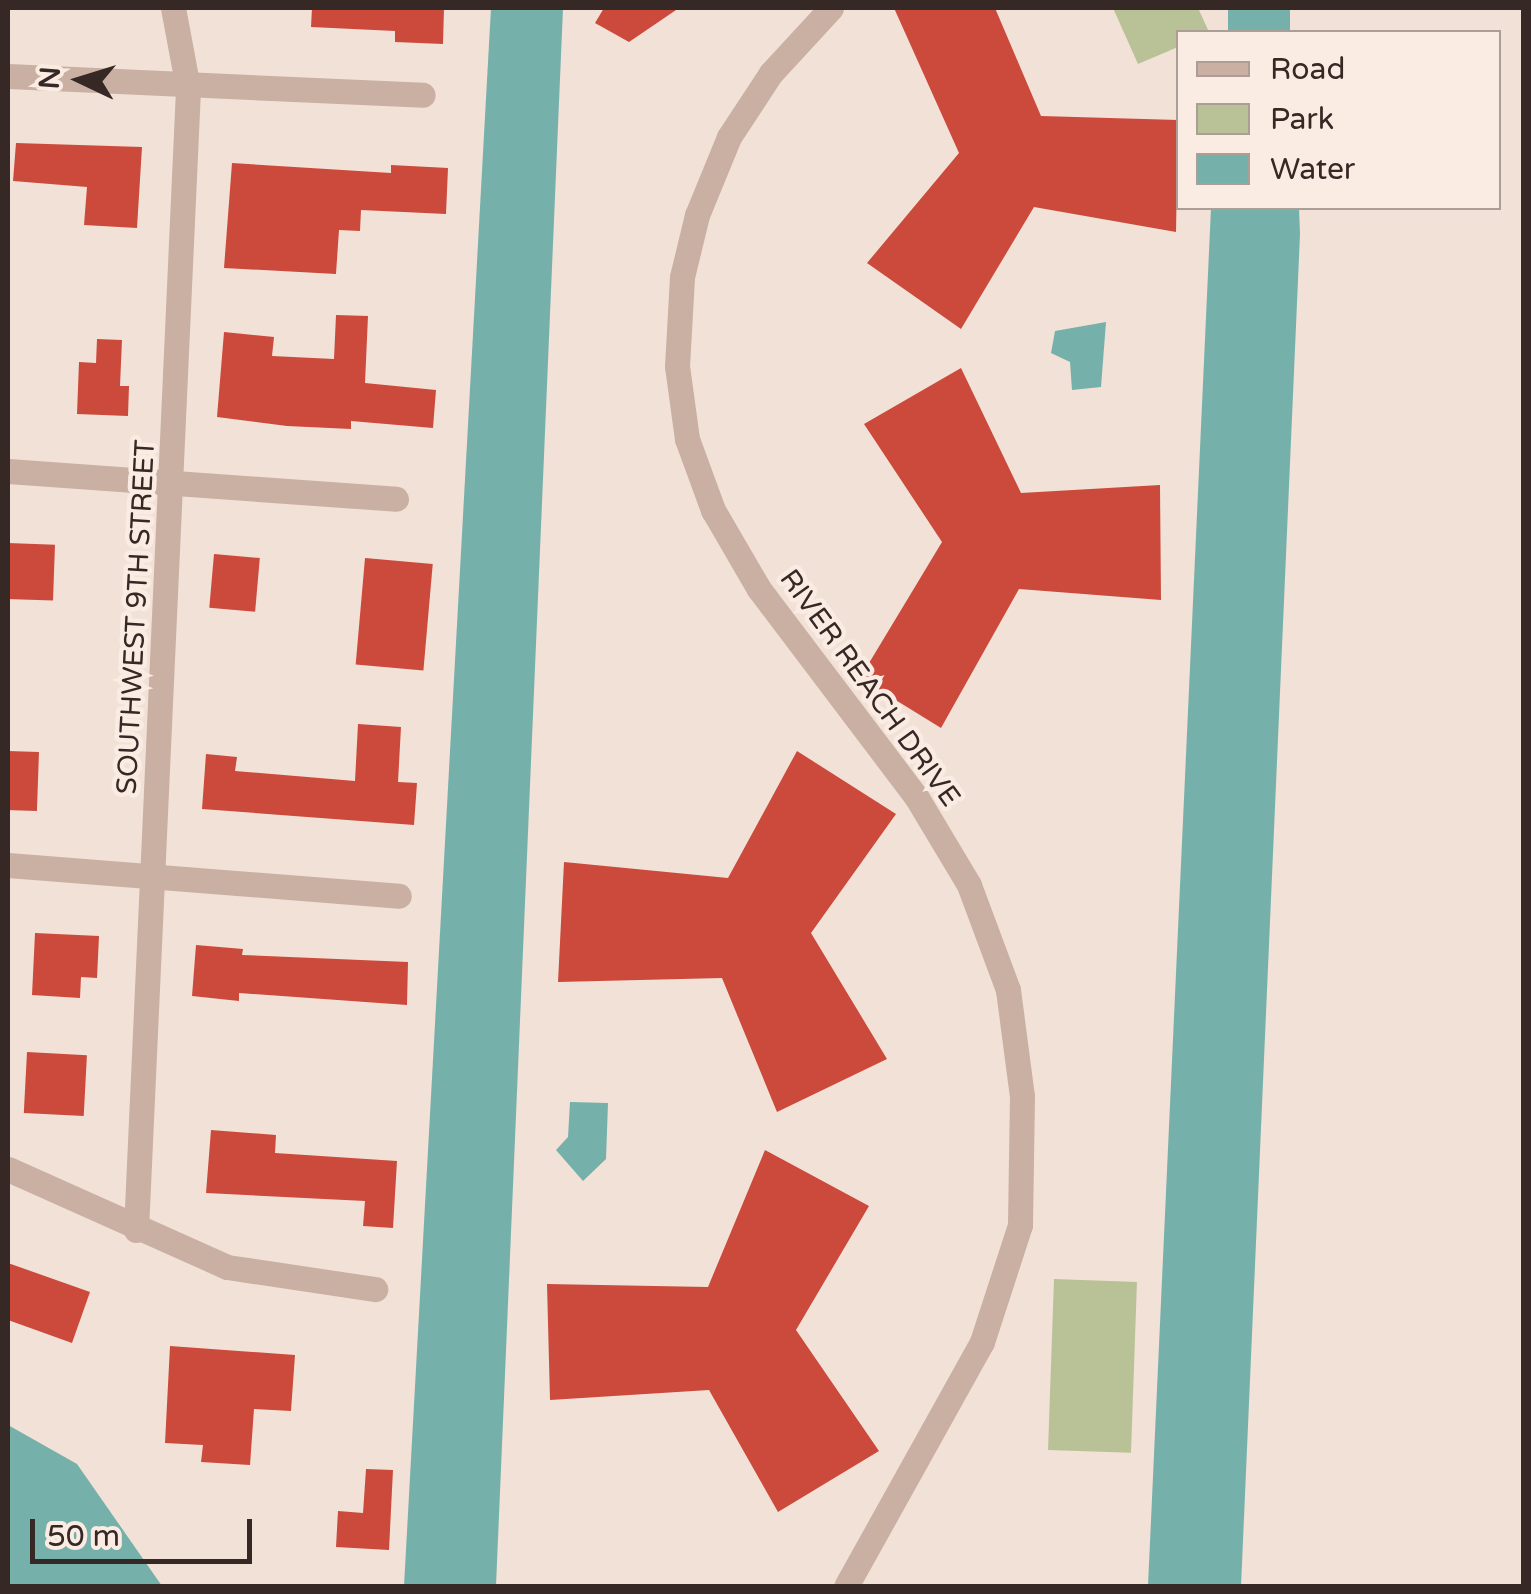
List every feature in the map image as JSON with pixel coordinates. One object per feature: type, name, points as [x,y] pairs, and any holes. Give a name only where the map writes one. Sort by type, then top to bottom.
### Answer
[{"type":"street","name":"SOUTHWEST 9TH STREET","points":[[136,1230],[174,481],[188,88],[173,8]]},
{"type":"street","name":"RIVER REACH DRIVE","points":[[830,8],[772,73],[729,137],[697,215],[682,276],[677,366],[688,439],[713,510],[759,589],[917,798],[968,885],[1008,990],[1022,1096],[1020,1224],[982,1342],[846,1586]]},
{"type":"street","points":[[8,76],[188,88],[423,95]]},
{"type":"street","points":[[8,471],[396,499]]},
{"type":"street","points":[[8,865],[399,896]]},
{"type":"street","points":[[8,1170],[228,1268],[375,1288]]},
{"type":"green space","points":[[1113,8],[1198,8],[1208,30],[1176,30],[1176,48],[1138,64]]},
{"type":"green space","points":[[1054,1279],[1137,1282],[1131,1453],[1048,1450]]},
{"type":"water","points":[[491,8],[563,8],[496,1586],[404,1586]]},
{"type":"water","points":[[1228,8],[1290,8],[1290,30],[1228,30]]},
{"type":"water","points":[[1211,210],[1299,210],[1241,1586],[1148,1586]]},
{"type":"water","points":[[1106,322],[1101,387],[1072,390],[1070,362],[1051,353],[1055,331]]},
{"type":"water","points":[[570,1102],[608,1103],[606,1159],[583,1181],[556,1150],[568,1137]]},
{"type":"water","points":[[8,1425],[77,1464],[162,1586],[8,1586]]},
{"type":"building","points":[[312,8],[444,8],[443,44],[395,42],[395,31],[311,27]]},
{"type":"building","points":[[604,8],[679,8],[629,42],[595,23]]},
{"type":"building","points":[[894,8],[995,8],[1041,116],[1176,120],[1176,232],[1034,207],[961,329],[867,263],[959,153]]},
{"type":"building","points":[[16,143],[142,147],[137,228],[84,225],[87,187],[13,181]]},
{"type":"building","points":[[232,163],[391,173],[391,165],[448,168],[446,214],[361,210],[360,231],[339,230],[336,274],[224,268]]},
{"type":"building","points":[[336,315],[368,316],[365,383],[436,390],[433,428],[351,421],[351,429],[287,426],[217,417],[224,332],[274,337],[272,356],[334,359]]},
{"type":"building","points":[[97,339],[122,340],[120,386],[129,386],[128,416],[77,414],[79,362],[96,363]]},
{"type":"building","points":[[961,368],[1021,493],[1160,485],[1161,600],[1019,589],[941,728],[860,678],[942,542],[864,424]]},
{"type":"building","points":[[8,543],[55,545],[53,601],[8,599]]},
{"type":"building","points":[[214,554],[260,558],[255,612],[209,608]]},
{"type":"building","points":[[365,558],[433,564],[423,671],[356,665]]},
{"type":"building","points":[[358,724],[401,727],[398,782],[417,783],[414,825],[202,809],[206,754],[237,757],[235,771],[355,781]]},
{"type":"building","points":[[8,751],[39,752],[37,811],[8,810]]},
{"type":"building","points":[[797,751],[896,814],[811,933],[887,1059],[777,1112],[722,978],[558,982],[564,862],[728,878]]},
{"type":"building","points":[[35,933],[99,936],[97,978],[81,977],[80,998],[32,995]]},
{"type":"building","points":[[196,945],[243,949],[242,955],[408,962],[407,1005],[239,993],[239,1001],[192,996]]},
{"type":"building","points":[[27,1052],[87,1055],[84,1116],[24,1113]]},
{"type":"building","points":[[211,1130],[276,1135],[275,1153],[397,1161],[393,1228],[363,1226],[365,1201],[206,1193]]},
{"type":"building","points":[[765,1150],[869,1206],[796,1330],[879,1451],[778,1512],[709,1390],[550,1400],[547,1284],[708,1287]]},
{"type":"building","points":[[8,1263],[90,1292],[72,1343],[8,1320]]},
{"type":"building","points":[[170,1346],[295,1355],[291,1411],[254,1409],[250,1465],[201,1462],[203,1445],[165,1443]]},
{"type":"building","points":[[366,1469],[393,1470],[389,1550],[336,1547],[338,1511],[363,1513]]}]
